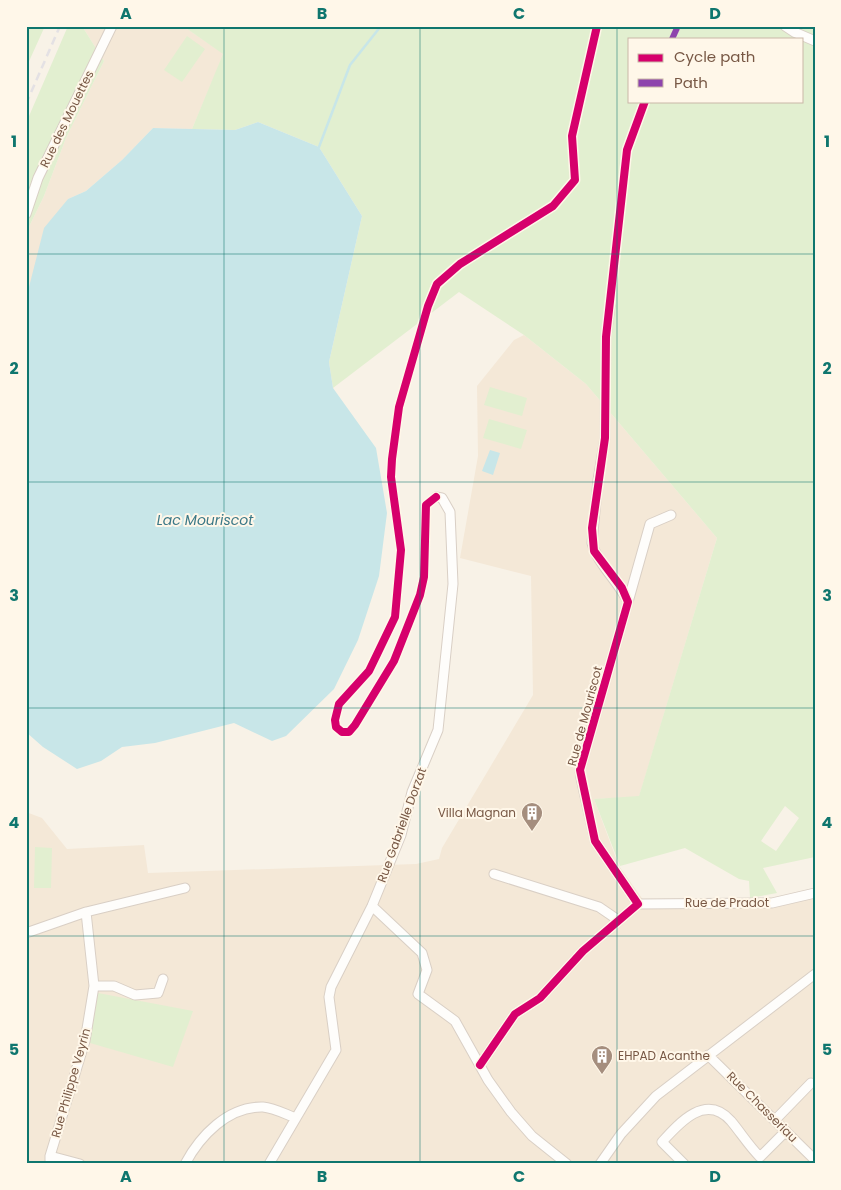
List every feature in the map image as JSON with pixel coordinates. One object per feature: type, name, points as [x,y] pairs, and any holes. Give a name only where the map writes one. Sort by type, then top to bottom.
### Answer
[{"type":"street","name":"Rue des Mouettes","points":[[26,214],[38,178],[112,26]]},
{"type":"street","points":[[785,26],[815,40]]},
{"type":"street","points":[[610,306],[606,337],[606,438],[598,480],[592,543],[594,551],[622,588],[628,602]]},
{"type":"street","name":"Rue Gabrielle Dorzat","points":[[269,1164],[336,1050],[330,992],[372,906],[401,835],[412,792],[438,730],[452,584],[450,512],[442,498],[436,497]]},
{"type":"street","name":"Rue de Mouriscot","points":[[638,904],[595,841],[580,770],[650,524],[671,516]]},
{"type":"street","points":[[494,874],[599,907],[618,920]]},
{"type":"street","points":[[26,933],[86,912],[185,888]]},
{"type":"street","name":"Rue de Pradot","points":[[638,904],[772,903],[815,893]]},
{"type":"street","points":[[480,1065],[515,1014],[540,998],[583,951],[638,904]]},
{"type":"street","points":[[372,906],[422,953],[427,970],[418,994],[455,1021],[488,1080],[524,1128],[567,1164]]},
{"type":"street","name":"Rue Philippe Veyrin","points":[[50,1160],[85,1041],[94,986],[86,912]]},
{"type":"street","points":[[600,1164],[645,1107],[673,1081],[815,974]]},
{"type":"street","points":[[94,986],[114,986],[135,995],[158,993],[163,979]]},
{"type":"street","name":"Rue Chasseriau","points":[[708,1055],[815,1160]]},
{"type":"street","points":[[775,1120],[811,1084]]},
{"type":"street","points":[[185,1164],[203,1136],[217,1124],[246,1109],[262,1107],[274,1109],[296,1118]]},
{"type":"street","points":[[684,1164],[662,1142],[678,1124],[698,1110],[717,1110],[730,1120],[747,1144],[760,1157],[786,1131]]},
{"type":"street","points":[[50,1160],[80,1164]]},
{"type":"shaded area","points":[[82,26],[183,26],[224,54],[192,129],[153,128],[122,160],[86,191],[68,199],[26,324],[26,233],[44,196],[66,138],[104,61]]},
{"type":"shaded area","points":[[524,335],[586,384],[717,538],[639,797],[594,799],[619,866],[644,901],[770,900],[815,888],[815,1164],[26,1164],[26,812],[42,818],[67,849],[144,845],[148,873],[416,864],[439,859],[442,848],[533,695],[531,576],[460,558],[478,456],[477,386],[514,340]]},
{"type":"green space","points":[[26,26],[45,26],[26,68]]},
{"type":"green space","points":[[68,26],[82,26],[104,61],[66,138],[44,196],[26,233],[26,123]]},
{"type":"green space","points":[[183,26],[815,26],[815,857],[763,868],[777,893],[750,898],[749,881],[739,879],[685,848],[620,866],[594,799],[639,796],[717,538],[586,384],[524,335],[459,292],[333,388],[329,362],[362,216],[319,147],[258,122],[235,130],[192,129],[223,54]],"holes":[[[785,806],[799,818],[776,851],[761,841]]]},
{"type":"green space","points":[[187,36],[205,49],[182,82],[164,70]]},
{"type":"green space","points":[[490,387],[527,398],[522,416],[484,405]]},
{"type":"green space","points":[[489,419],[527,430],[521,449],[483,438]]},
{"type":"green space","points":[[35,847],[52,848],[51,888],[34,888]]},
{"type":"green space","points":[[98,993],[193,1011],[173,1067],[90,1043]]},
{"type":"water","name":"Lac Mouriscot","points":[[258,122],[319,147],[362,216],[329,362],[333,388],[376,448],[387,513],[379,576],[358,640],[334,689],[286,736],[272,741],[234,723],[155,743],[122,747],[101,761],[77,769],[43,747],[26,732],[26,324],[29,287],[44,228],[68,199],[86,191],[122,160],[153,128],[235,130]]},
{"type":"water","points":[[490,450],[500,453],[493,475],[482,471]]},
{"type":"waterway","points":[[319,147],[350,65],[381,26]]},
{"type":"railway","points":[[26,104],[60,26]]},
{"type":"marked path","points":[[672,38],[678,26]]},
{"type":"cycle path","points":[[436,497],[426,505],[424,577],[420,595],[394,661],[355,725],[349,732],[342,732],[336,727],[335,720],[339,704],[369,671],[395,617],[401,550],[391,477],[392,459],[399,407],[428,306],[437,284],[460,264],[553,206],[575,180],[572,136],[597,26]]},
{"type":"cycle path","points":[[480,1065],[515,1014],[540,998],[583,951],[638,904],[595,841],[580,770],[628,602],[622,588],[594,551],[592,528],[605,438],[606,337],[627,150],[645,102]]},
{"type":"place","name":"Villa Magnan","points":[[532,832]]},
{"type":"place","name":"EHPAD Acanthe","points":[[602,1075]]}]
